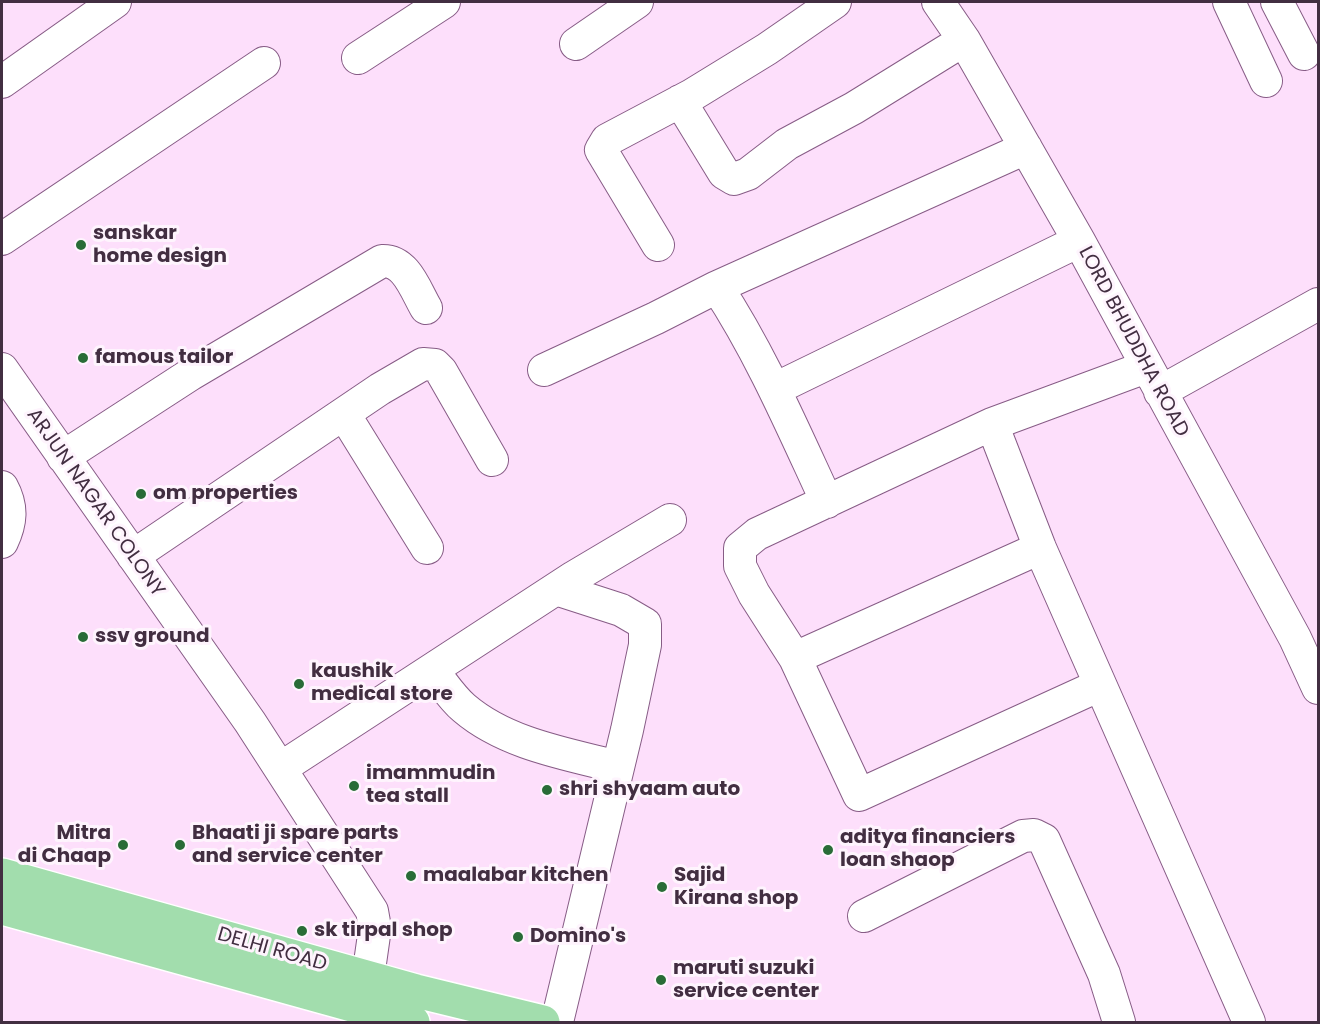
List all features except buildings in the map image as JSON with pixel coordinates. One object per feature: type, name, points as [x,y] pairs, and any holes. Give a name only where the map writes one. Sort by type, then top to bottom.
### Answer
[{"type":"main road","name":"DELHI ROAD","points":[[2,875],[368,977],[543,1023]]},
{"type":"main road","name":"DELHI ROAD","points":[[2,908],[413,1023]]},
{"type":"street","points":[[2,82],[115,2]]},
{"type":"street","points":[[358,58],[444,2]]},
{"type":"street","points":[[576,44],[637,2]]},
{"type":"street","points":[[658,245],[601,150],[607,140],[620,131],[680,101],[767,48],[835,2]]},
{"type":"street","name":"LORD BHUDDHA ROAD","points":[[938,2],[963,40],[1079,242],[1295,638],[1318,688]]},
{"type":"street","points":[[1229,2],[1266,81]]},
{"type":"street","points":[[1277,2],[1304,54]]},
{"type":"street","points":[[680,101],[724,173],[729,177],[741,178],[787,144],[854,108],[963,40]]},
{"type":"street","points":[[2,239],[264,63]]},
{"type":"street","points":[[544,370],[657,318],[717,286],[1026,148]]},
{"type":"street","points":[[775,389],[1079,242]]},
{"type":"street","points":[[63,456],[190,374],[382,261],[393,260],[402,267],[426,308]]},
{"type":"street","points":[[717,286],[775,389],[827,502]]},
{"type":"street","points":[[1100,685],[859,795],[795,658],[754,594],[740,566],[740,548],[757,534],[992,424],[1153,380],[1318,304]]},
{"type":"street","points":[[133,556],[344,414],[423,364],[435,365],[492,460]]},
{"type":"street","name":"ARJUN NAGAR COLONY","points":[[2,369],[281,768],[372,911],[375,928],[368,977]]},
{"type":"street","points":[[344,414],[427,548]]},
{"type":"street","points":[[992,424],[1040,548],[1249,1023]]},
{"type":"street","points":[[2,487],[8,505],[10,525],[2,542]]},
{"type":"street","points":[[281,768],[556,589],[670,520]]},
{"type":"street","points":[[795,658],[1040,548]]},
{"type":"street","points":[[556,589],[621,610],[645,624],[645,645],[557,1023]]},
{"type":"street","points":[[432,670],[464,708],[493,727],[542,747],[618,767]]},
{"type":"street","points":[[864,916],[1023,836],[1035,835],[1044,840],[1104,974],[1119,1023]]},
{"type":"place","name":"sanskar home design","points":[[81,245]]},
{"type":"place","name":"famous tailor","points":[[83,358]]},
{"type":"place","name":"om properties","points":[[141,494]]},
{"type":"place","name":"ssv ground","points":[[83,637]]},
{"type":"place","name":"kaushik medical store","points":[[299,684]]},
{"type":"place","name":"imammudin tea stall","points":[[354,786]]},
{"type":"place","name":"shri shyaam auto","points":[[547,790]]},
{"type":"place","name":"Mitra di Chaap","points":[[123,845]]},
{"type":"place","name":"Bhaati ji spare parts and service center","points":[[180,845]]},
{"type":"place","name":"aditya financiers loan shaop","points":[[828,850]]},
{"type":"place","name":"maalabar kitchen","points":[[411,876]]},
{"type":"place","name":"Sajid Kirana shop","points":[[662,887]]},
{"type":"place","name":"sk tirpal shop","points":[[302,931]]},
{"type":"place","name":"Domino's","points":[[518,937]]},
{"type":"place","name":"maruti suzuki service center","points":[[661,980]]}]
